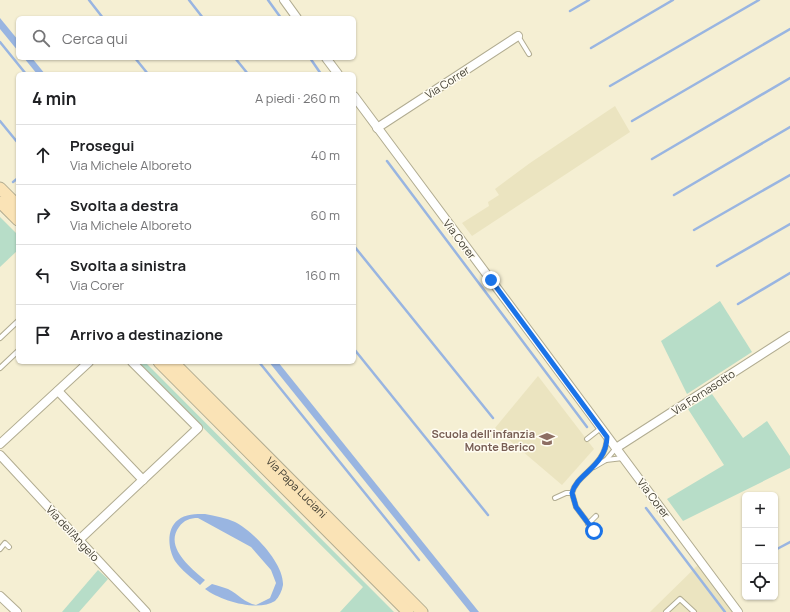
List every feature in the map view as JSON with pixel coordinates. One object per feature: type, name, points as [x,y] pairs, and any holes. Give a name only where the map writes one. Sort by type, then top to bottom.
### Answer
[{"type":"main road","points":[[0,188],[16,204]]},
{"type":"main road","points":[[0,202],[16,218]]},
{"type":"main road","name":"Via Papa Luciani","points":[[161,364],[408,612]]},
{"type":"main road","name":"Via Papa Luciani","points":[[175,364],[422,612]]},
{"type":"street","points":[[284,0],[296,16]]},
{"type":"street","name":"Via Correr","points":[[377,128],[518,36]]},
{"type":"street","points":[[328,60],[336,72]]},
{"type":"street","name":"Via Corer","points":[[356,99],[738,612]]},
{"type":"street","name":"Via Fornasotto","points":[[616,448],[790,336]]},
{"type":"street","points":[[0,444],[87,364]]},
{"type":"street","points":[[79,540],[198,428],[134,364]]},
{"type":"street","points":[[58,391],[143,480]]},
{"type":"street","name":"Via dell'Angelo","points":[[0,455],[146,612]]},
{"type":"street","points":[[0,596],[17,612]]},
{"type":"lane","points":[[518,36],[529,54]]},
{"type":"lane","points":[[0,338],[16,323]]},
{"type":"lane","points":[[0,368],[16,353]]},
{"type":"lane","points":[[587,439],[601,428]]},
{"type":"lane","points":[[592,469],[605,450],[607,437]]},
{"type":"lane","points":[[605,450],[616,448]]},
{"type":"lane","points":[[594,531],[576,507],[572,493],[576,484],[592,469],[606,460],[616,448]]},
{"type":"lane","points":[[606,460],[623,458]]},
{"type":"lane","points":[[555,498],[566,493],[572,493]]},
{"type":"lane","points":[[588,524],[596,516]]},
{"type":"lane","points":[[0,549],[5,543],[9,547]]},
{"type":"lane","points":[[666,612],[680,599],[694,612]]},
{"type":"shaded area","points":[[615,106],[630,132],[472,236],[462,223],[489,206],[488,202],[499,195],[495,189],[530,163]]},
{"type":"shaded area","name":"Scuola dell'infanzia Monte Berico","points":[[538,376],[594,449],[562,485],[495,428]]},
{"type":"shaded area","points":[[701,562],[738,612],[650,612]]},
{"type":"green space","points":[[0,217],[16,233],[16,252],[0,267]]},
{"type":"green space","points":[[720,301],[752,352],[687,394],[661,341]]},
{"type":"green space","points":[[139,364],[147,364],[394,612],[340,612],[363,587]]},
{"type":"green space","points":[[712,394],[743,438],[767,421],[790,456],[790,468],[683,521],[667,499],[724,465],[688,409]]},
{"type":"green space","points":[[98,570],[108,579],[79,612],[62,612]]},
{"type":"water","points":[[0,18],[16,38],[16,49],[0,29]]},
{"type":"water","points":[[26,60],[34,60],[43,72],[35,72]]},
{"type":"water","points":[[271,364],[280,364],[479,612],[470,612]]},
{"type":"water","points":[[205,514],[224,518],[242,526],[258,540],[273,558],[282,576],[283,587],[275,601],[268,604],[256,605],[270,598],[276,583],[271,570],[251,547],[198,518],[187,520],[179,527],[175,535],[177,549],[181,556],[205,580],[200,585],[187,574],[175,561],[171,551],[169,539],[171,529],[174,524],[187,515]]},
{"type":"water","points":[[212,584],[232,591],[248,602],[256,605],[240,604],[230,601],[205,589]]},
{"type":"waterway","points":[[89,0],[101,16]]},
{"type":"waterway","points":[[189,0],[201,16]]},
{"type":"waterway","points":[[268,0],[280,16]]},
{"type":"waterway","points":[[570,11],[589,0]]},
{"type":"waterway","points":[[591,48],[673,0]]},
{"type":"waterway","points":[[610,86],[759,0]]},
{"type":"waterway","points":[[632,121],[790,29]]},
{"type":"waterway","points":[[0,42],[24,72]]},
{"type":"waterway","points":[[137,60],[146,72]]},
{"type":"waterway","points":[[237,60],[246,72]]},
{"type":"waterway","points":[[311,60],[320,72]]},
{"type":"waterway","points":[[652,159],[790,78]]},
{"type":"waterway","points":[[0,121],[16,141]]},
{"type":"waterway","points":[[674,195],[790,127]]},
{"type":"waterway","points":[[387,161],[587,427]]},
{"type":"waterway","points":[[694,230],[790,175]]},
{"type":"waterway","points":[[717,266],[790,224]]},
{"type":"waterway","points":[[356,248],[493,418]]},
{"type":"waterway","points":[[738,304],[790,273]]},
{"type":"waterway","points":[[356,351],[488,515]]},
{"type":"waterway","points":[[261,364],[419,560]]},
{"type":"waterway","points":[[646,508],[725,612]]},
{"type":"waterway","points":[[778,548],[790,542]]},
{"type":"place","name":"Scuola dell'infanzia Monte Berico","points":[[547,439]]},
{"type":"route","points":[[491,280],[607,437],[605,450],[592,469],[576,484],[572,493],[576,507],[594,531]]}]
